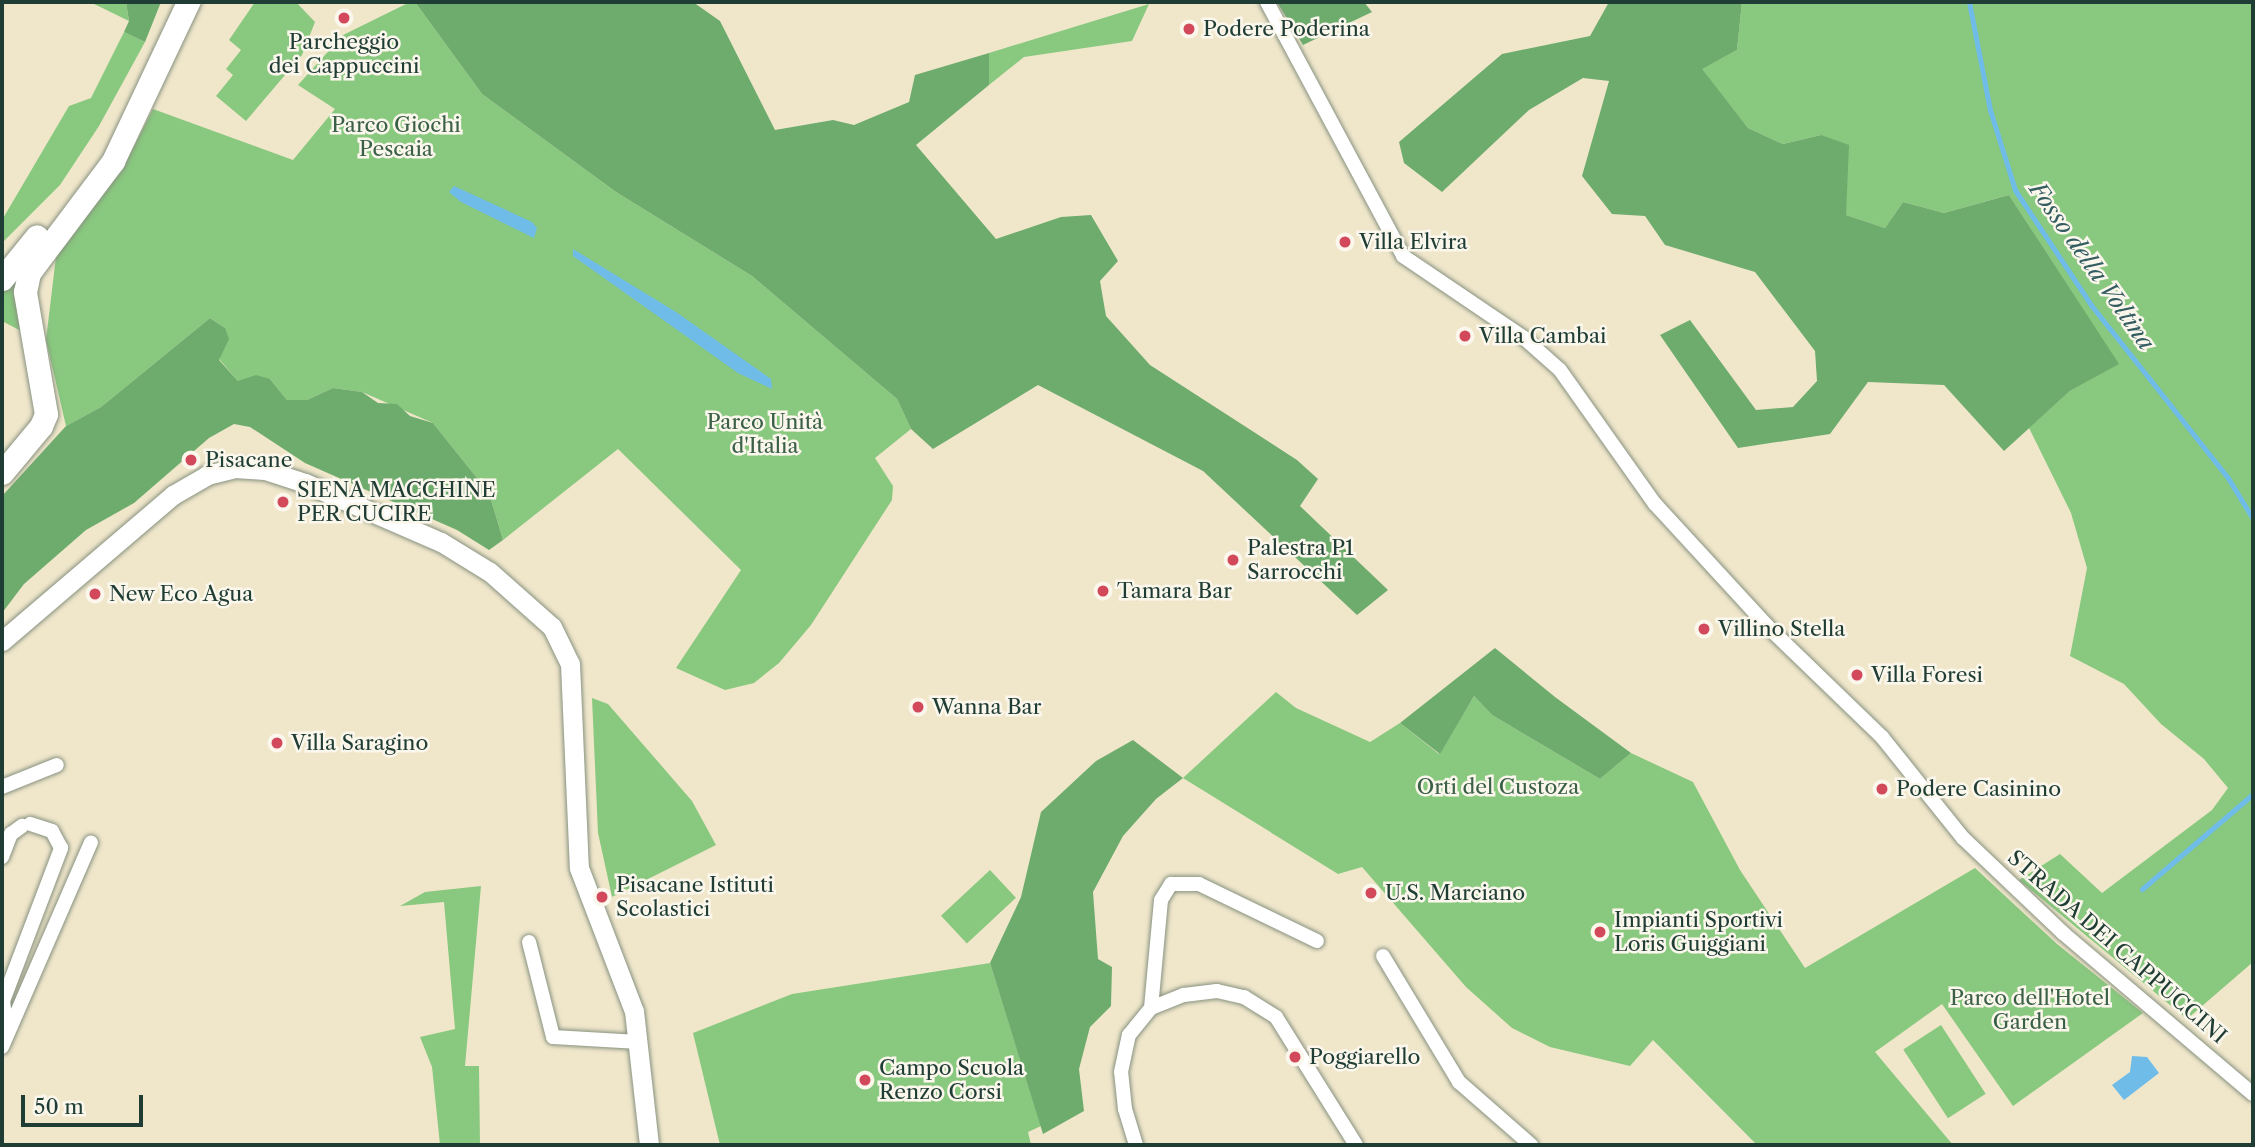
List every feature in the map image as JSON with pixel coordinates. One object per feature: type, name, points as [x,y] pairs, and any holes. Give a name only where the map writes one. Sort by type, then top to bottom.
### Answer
[{"type":"main road","points":[[2,279],[103,150],[173,2]]},
{"type":"main road","points":[[2,473],[41,426],[46,414],[25,292],[29,273],[120,149],[188,2]]},
{"type":"street","name":"STRADA DEI CAPPUCCINI","points":[[1267,2],[1403,256],[1512,330],[1560,370],[1655,504],[1767,626],[1882,737],[1963,838],[2063,933],[2253,1094]]},
{"type":"street","points":[[2,641],[173,495],[223,470],[254,468],[286,476],[467,556],[543,618],[565,651],[573,690],[579,867],[590,904],[627,987],[639,1042],[649,1145]]},
{"type":"street","points":[[2,787],[57,765]]},
{"type":"street","points":[[2,857],[9,838],[26,825],[52,831],[61,848],[4,1001],[4,1040]]},
{"type":"street","points":[[4,1040],[91,842]]},
{"type":"street","points":[[1151,1008],[1161,900],[1171,884],[1199,884],[1317,941]]},
{"type":"street","points":[[529,942],[553,1037],[639,1042]]},
{"type":"street","points":[[1383,956],[1459,1082],[1495,1118],[1531,1145]]},
{"type":"street","points":[[1136,1145],[1125,1109],[1123,1054],[1133,1027],[1151,1008],[1184,995],[1217,991],[1244,997],[1267,1009],[1281,1023],[1356,1145]]},
{"type":"green space","points":[[90,2],[126,2],[129,21]]},
{"type":"green space","points":[[126,2],[161,2],[145,42],[124,32],[129,21]]},
{"type":"green space","points":[[255,2],[296,2],[315,22],[302,55],[246,121],[216,96],[233,75],[226,69],[241,50],[229,40]]},
{"type":"green space","name":"Parco Unità d'Italia","points":[[415,2],[482,94],[616,192],[752,276],[897,399],[911,429],[875,458],[893,486],[892,500],[811,625],[779,663],[754,683],[725,690],[676,668],[741,570],[618,449],[503,540],[489,493],[433,423],[362,392],[333,388],[307,400],[287,400],[270,379],[238,381],[219,359],[225,328],[210,318],[101,407],[66,426],[46,340],[57,248],[121,172],[153,109],[293,160],[335,109],[298,85],[343,35]]},
{"type":"green space","points":[[415,2],[693,2],[720,21],[775,130],[833,120],[854,125],[909,102],[915,75],[989,53],[989,85],[916,145],[996,239],[1061,217],[1091,215],[1118,261],[1100,281],[1106,316],[1150,365],[1297,460],[1318,479],[1300,506],[1388,590],[1357,615],[1203,471],[1038,385],[933,449],[911,429],[897,399],[752,276],[616,192],[482,94]]},
{"type":"green space","points":[[1277,2],[1364,2],[1372,12],[1303,45]]},
{"type":"green space","points":[[1609,2],[1742,2],[1737,50],[1702,69],[1748,128],[1783,144],[1821,135],[1849,145],[1846,215],[1885,228],[1903,202],[1944,213],[2009,195],[2119,364],[2070,391],[2004,451],[1944,385],[1868,382],[1830,434],[1738,448],[1660,335],[1690,320],[1756,410],[1793,407],[1817,381],[1815,351],[1755,272],[1665,245],[1645,216],[1612,214],[1582,176],[1609,81],[1583,78],[1529,110],[1442,192],[1404,163],[1399,142],[1502,54],[1590,36]]},
{"type":"green space","points":[[1742,2],[2253,2],[2253,962],[2187,1019],[2019,880],[2060,854],[2102,893],[2212,810],[2228,788],[2204,759],[2161,724],[2124,684],[2070,656],[2087,568],[2071,513],[2029,428],[2070,391],[2118,364],[2009,195],[1944,213],[1903,202],[1885,228],[1846,215],[1821,135],[1783,144],[1748,128],[1701,69],[1737,50]]},
{"type":"green space","points":[[1149,4],[1132,41],[1024,57],[989,85],[989,53]]},
{"type":"green space","points":[[124,32],[145,42],[99,126],[60,185],[2,243],[2,220],[69,106],[91,98]]},
{"type":"green space","points":[[26,264],[23,332],[2,321],[2,293]]},
{"type":"green space","points":[[210,318],[225,328],[229,339],[219,360],[238,381],[256,375],[270,379],[287,400],[307,400],[333,388],[362,392],[378,403],[397,404],[410,416],[433,423],[489,493],[503,540],[489,550],[457,530],[305,463],[250,427],[234,424],[209,438],[134,503],[86,530],[24,584],[2,613],[2,496],[66,426],[101,407]]},
{"type":"green space","points":[[1495,648],[1555,697],[1631,753],[1600,779],[1492,715],[1474,696],[1440,754],[1400,723]]},
{"type":"green space","name":"Impianti Sportivi Loris Guiggiani","points":[[1276,692],[1296,708],[1370,742],[1400,723],[1439,754],[1474,696],[1492,715],[1600,779],[1631,753],[1693,782],[1740,870],[1805,968],[1975,868],[2057,944],[2143,1013],[2013,1106],[1942,1004],[1875,1052],[1953,1145],[1757,1145],[1653,1040],[1630,1066],[1550,1047],[1512,1028],[1466,987],[1362,867],[1338,874],[1183,778]]},
{"type":"green space","points":[[592,698],[608,704],[692,801],[716,845],[612,897],[598,833]]},
{"type":"green space","points":[[1133,740],[1183,778],[1156,799],[1123,836],[1093,892],[1098,959],[1112,967],[1111,1006],[1090,1027],[1079,1069],[1084,1111],[1043,1134],[990,963],[1021,897],[1041,812],[1096,761]]},
{"type":"green space","points":[[990,870],[1016,898],[967,943],[941,916]]},
{"type":"green space","points":[[481,886],[465,1066],[479,1066],[480,1145],[440,1145],[432,1067],[420,1037],[455,1029],[444,902],[400,906],[425,892]]},
{"type":"green space","name":"Campo Scuola Renzo Corsi","points":[[990,963],[1041,1126],[1028,1132],[1031,1145],[720,1145],[693,1033],[792,994]]},
{"type":"green space","points":[[1941,1025],[1986,1094],[1948,1118],[1903,1050]]},
{"type":"water","points":[[454,186],[532,222],[537,228],[534,238],[461,202],[449,192]]},
{"type":"water","points":[[573,249],[676,312],[771,379],[772,389],[738,373],[573,256]]},
{"type":"water","points":[[2132,1056],[2147,1057],[2159,1073],[2124,1100],[2112,1085],[2130,1072]]},
{"type":"waterway","name":"Fosso della Voltina","points":[[1969,2],[1990,110],[2015,190],[2091,305],[2228,478],[2253,519]]},
{"type":"waterway","points":[[2142,889],[2253,794]]},
{"type":"place","name":"Parcheggio dei Cappuccini","points":[[344,18]]},
{"type":"place","name":"Podere Poderina","points":[[1189,29]]},
{"type":"place","name":"Villa Elvira","points":[[1345,242]]},
{"type":"place","name":"Villa Cambai","points":[[1465,336]]},
{"type":"place","name":"Pisacane","points":[[191,460]]},
{"type":"place","name":"SIENA MACCHINE PER CUCIRE","points":[[283,502]]},
{"type":"place","name":"Palestra P1 Sarrocchi","points":[[1233,560]]},
{"type":"place","name":"Tamara Bar","points":[[1103,591]]},
{"type":"place","name":"New Eco Agua","points":[[95,594]]},
{"type":"place","name":"Villino Stella","points":[[1704,629]]},
{"type":"place","name":"Villa Foresi","points":[[1857,675]]},
{"type":"place","name":"Wanna Bar","points":[[918,707]]},
{"type":"place","name":"Villa Saragino","points":[[277,743]]},
{"type":"place","name":"Podere Casinino","points":[[1882,789]]},
{"type":"place","name":"U.S. Marciano","points":[[1371,893]]},
{"type":"place","name":"Pisacane Istituti Scolastici","points":[[602,897]]},
{"type":"place","name":"Impianti Sportivi Loris Guiggiani","points":[[1600,932]]},
{"type":"place","name":"Poggiarello","points":[[1295,1057]]},
{"type":"place","name":"Campo Scuola Renzo Corsi","points":[[865,1080]]},
{"type":"park label","name":"Parco Giochi Pescaia","points":[[396,137]]},
{"type":"park label","name":"Orti del Custoza","points":[[1498,787]]},
{"type":"park label","name":"Parco dell'Hotel Garden","points":[[2030,1010]]}]
